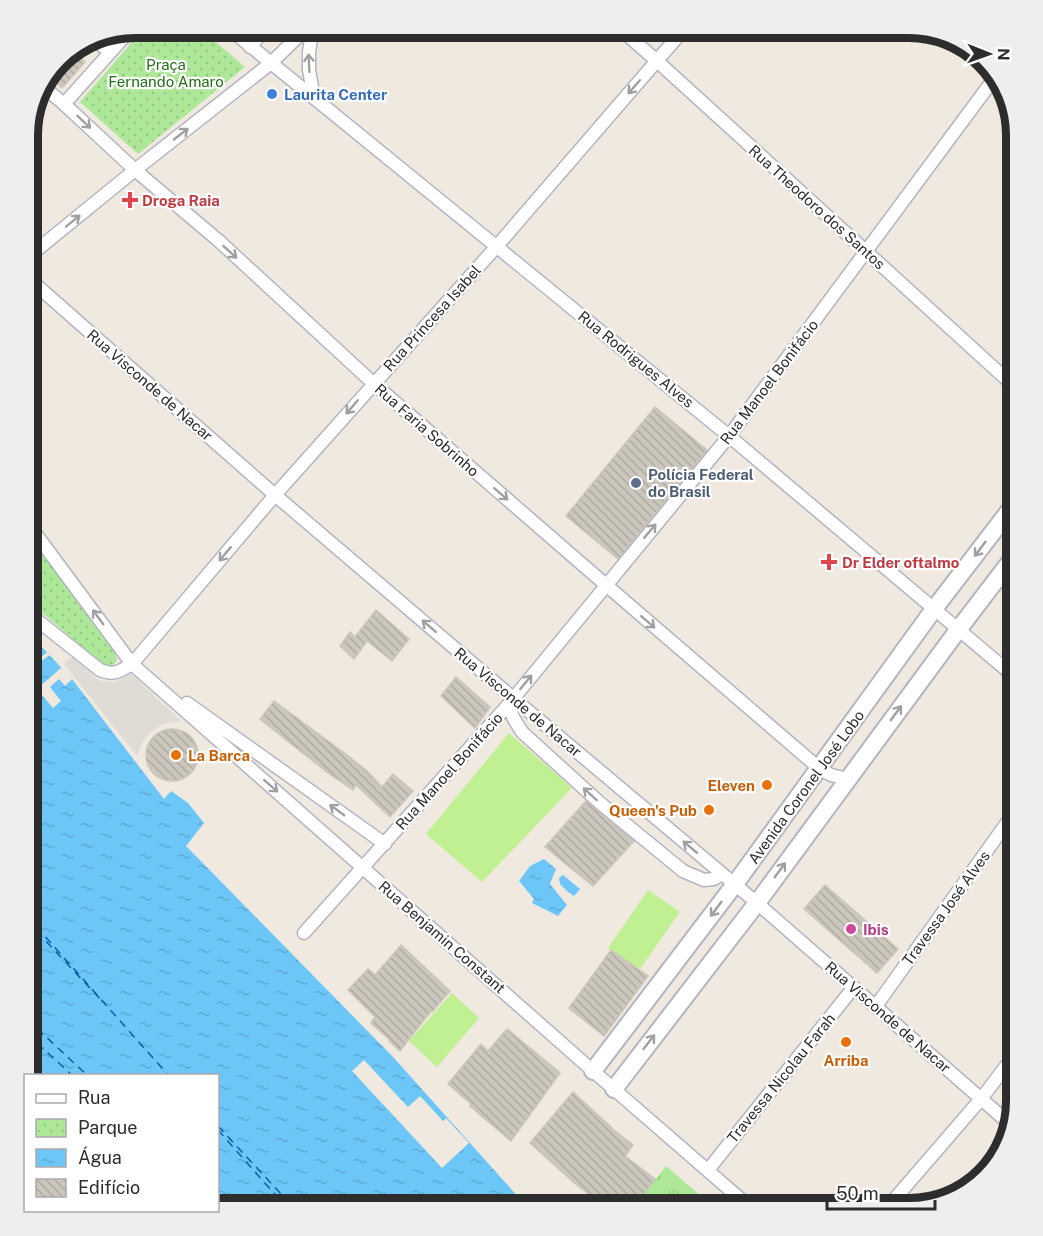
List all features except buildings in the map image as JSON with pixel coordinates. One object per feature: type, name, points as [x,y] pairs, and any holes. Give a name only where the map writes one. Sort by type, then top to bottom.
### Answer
[{"type":"street","name":"Rua Rodrigues Alves","points":[[240,38],[729,436],[1006,670]]},
{"type":"street","points":[[250,47],[258,38]]},
{"type":"street","points":[[38,249],[271,63],[297,38]]},
{"type":"street","points":[[311,38],[309,70],[314,98]]},
{"type":"street","name":"Rua Theodoro dos Santos","points":[[631,38],[1006,379]]},
{"type":"street","name":"Rua Princesa Isabel","points":[[132,664],[275,495],[497,246],[677,38]]},
{"type":"street","points":[[64,104],[122,39]]},
{"type":"street","points":[[100,44],[110,52]]},
{"type":"street","name":"Rua Manoel Bonifácio","points":[[304,933],[510,702],[729,436],[990,84]]},
{"type":"street","name":"Rua Faria Sobrinho","points":[[48,91],[135,170],[219,241],[374,383],[820,769]]},
{"type":"street","name":"Rua Visconde de Nacar","points":[[38,287],[510,702],[729,879],[1004,1119]]},
{"type":"street","name":"Avenida Coronel José Lobo","points":[[593,1071],[729,879],[820,769],[934,609],[1006,515]]},
{"type":"street","points":[[38,537],[132,664],[385,844]]},
{"type":"street","name":"Avenida Coronel José Lobo","points":[[614,1089],[757,903],[1006,567]]},
{"type":"street","points":[[38,621],[106,673],[118,672],[132,664]]},
{"type":"street","name":"Rua Benjamin Constant","points":[[132,664],[740,1198]]},
{"type":"street","points":[[510,702],[514,719],[522,732],[600,803],[683,871],[704,880],[729,879]]},
{"type":"street","points":[[820,769],[831,775],[848,779]]},
{"type":"street","name":"Travessa José Alves","points":[[876,1006],[1006,824]]},
{"type":"street","name":"Travessa Nicolau Farah","points":[[708,1170],[854,987]]},
{"type":"street","points":[[896,1198],[981,1099],[1006,1066]]},
{"type":"green space","name":"Praça Fernando Amaro","points":[[135,38],[211,38],[245,67],[138,154],[80,102]]},
{"type":"green space","points":[[38,546],[114,650],[117,660],[108,666],[38,609]]},
{"type":"green space","points":[[509,733],[572,788],[482,882],[426,834]]},
{"type":"green space","points":[[648,890],[680,912],[640,969],[608,948]]},
{"type":"green space","points":[[452,993],[479,1018],[437,1067],[409,1041]]},
{"type":"green space","points":[[666,1166],[703,1198],[641,1198]]},
{"type":"shaded area","points":[[72,657],[100,681],[115,682],[131,674],[181,721],[163,724],[151,732],[143,741],[137,756],[64,664]]},
{"type":"water","points":[[38,643],[72,679],[164,799],[171,791],[188,803],[204,823],[186,846],[394,1058],[519,1198],[219,1198],[219,1074],[38,1074]]},
{"type":"water","points":[[544,859],[556,869],[550,884],[567,905],[558,916],[532,903],[534,899],[519,881],[530,866]]},
{"type":"water","points":[[563,875],[580,889],[574,896],[560,884],[559,878]]},
{"type":"pier","points":[[48,652],[50,655],[38,663],[38,659]]},
{"type":"pier","points":[[62,667],[72,679],[65,686],[59,679],[50,687],[61,701],[53,708],[38,688]]},
{"type":"pier","points":[[364,1060],[408,1107],[420,1096],[443,1121],[446,1118],[469,1143],[442,1168],[352,1071]]},
{"type":"ferry route","points":[[38,928],[167,1074]]},
{"type":"ferry route","points":[[38,933],[103,1002]]},
{"type":"ferry route","points":[[38,1029],[86,1074]]},
{"type":"ferry route","points":[[38,1044],[71,1074]]},
{"type":"ferry route","points":[[38,1070],[42,1074]]},
{"type":"ferry route","points":[[219,1127],[285,1198]]},
{"type":"ferry route","points":[[219,1131],[278,1198]]},
{"type":"place","name":"Laurita Center","points":[[272,94]]},
{"type":"place","name":"Droga Raia","points":[[130,200]]},
{"type":"place","name":"Polícia Federal do Brasil","points":[[636,483]]},
{"type":"place","name":"Dr Elder oftalmo","points":[[829,562]]},
{"type":"place","name":"La Barca","points":[[176,755]]},
{"type":"place","name":"Eleven","points":[[767,785]]},
{"type":"place","name":"Queen's Pub","points":[[709,810]]},
{"type":"place","name":"Ibis","points":[[851,929]]},
{"type":"place","name":"Arriba","points":[[846,1042]]}]
